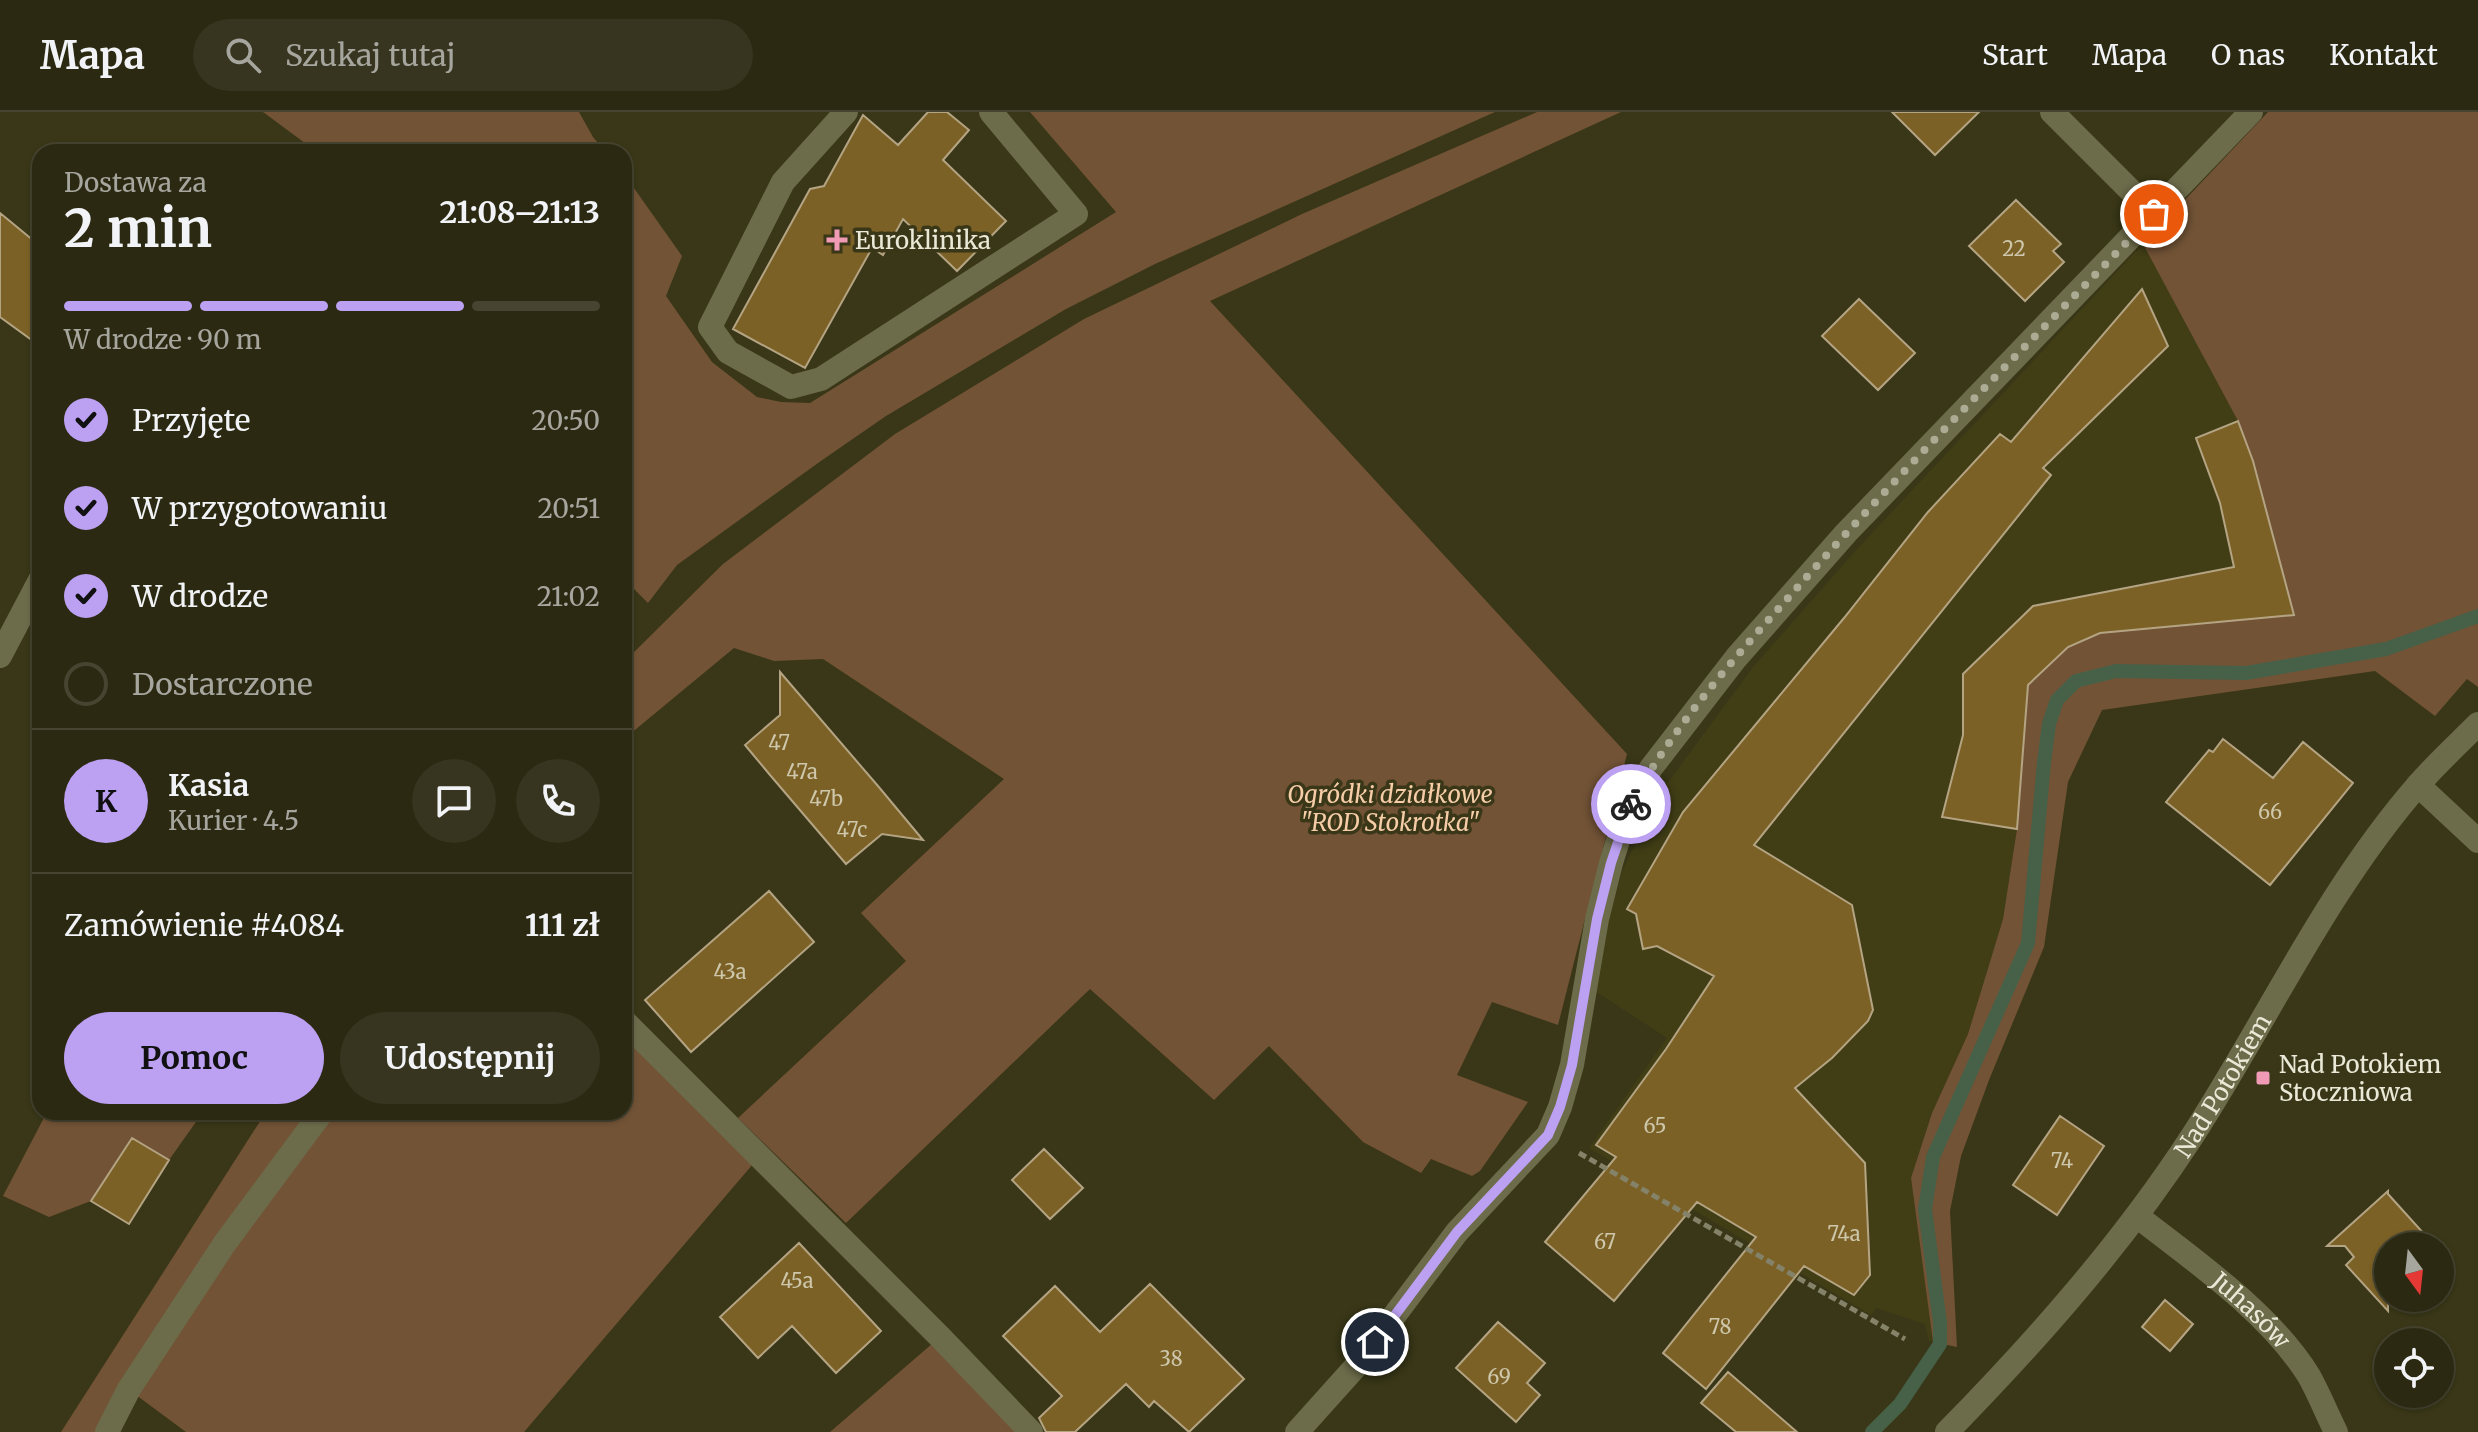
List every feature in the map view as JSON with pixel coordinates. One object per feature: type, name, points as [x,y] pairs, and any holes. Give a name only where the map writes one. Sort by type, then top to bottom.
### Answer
[{"type":"street","points":[[846,112],[783,182],[710,327],[728,352],[791,387],[821,379],[1076,214],[991,112]]},
{"type":"street","points":[[2052,112],[2154,214]]},
{"type":"street","points":[[1297,1432],[1358,1364],[1457,1232],[1548,1135],[1572,1065],[1597,919],[1611,863],[1628,808],[1651,768],[1736,658],[1846,533],[2251,112]]},
{"type":"street","points":[[0,656],[32,595]]},
{"type":"street","name":"Nad Potokiem","points":[[1947,1432],[2088,1278],[2137,1216],[2193,1135],[2362,860],[2418,785],[2478,724]]},
{"type":"street","points":[[2418,785],[2478,841]]},
{"type":"street","points":[[632,1029],[1031,1432]]},
{"type":"street","points":[[107,1432],[129,1389],[225,1243],[316,1120]]},
{"type":"street","name":"Juhasów","points":[[2137,1216],[2226,1286],[2279,1338],[2309,1376],[2336,1432]]},
{"type":"path","points":[[1548,1135],[1905,1339]]},
{"type":"shaded area","points":[[2143,244],[2238,421],[2253,461],[2294,615],[2100,633],[2017,829],[2003,919],[1968,1034],[1932,1113],[1911,1178],[1933,1342],[1929,1341],[1925,1324],[1876,1308],[1871,1315],[1589,1148],[1667,1038],[1595,991],[1606,930],[1622,872],[1658,796],[1753,667],[1857,549]]},
{"type":"green space","points":[[263,112],[579,112],[599,144],[306,144]]},
{"type":"green space","points":[[1030,112],[1495,112],[1155,264],[1066,309],[886,416],[818,463],[677,565],[648,603],[632,587],[632,185],[682,256],[666,296],[712,362],[757,397],[781,402],[810,403],[1116,212]]},
{"type":"green space","name":"Ogródki działkowe \"ROD Stokrotka\"","points":[[1537,112],[1621,112],[1210,301],[1627,754],[1558,1025],[1492,1002],[1457,1075],[1528,1102],[1480,1171],[1472,1176],[1431,1159],[1421,1173],[1363,1142],[1269,1046],[1214,1100],[1090,989],[846,1223],[738,1118],[906,961],[861,913],[1004,779],[823,659],[774,661],[734,648],[632,732],[632,654],[723,564],[895,434],[1084,319],[1302,214]]},
{"type":"green space","points":[[2268,112],[2478,112],[2478,687],[2467,679],[2435,716],[2375,671],[2102,710],[2068,782],[2044,947],[1961,1156],[1950,1211],[1957,1347],[1933,1342],[1911,1178],[1932,1113],[1968,1034],[2003,919],[2017,829],[2028,685],[2068,647],[2100,633],[2294,615],[2253,461],[2238,421],[2143,244]]},
{"type":"green space","points":[[632,1041],[753,1164],[524,1432],[186,1432],[136,1395],[230,1248],[325,1120],[632,1120]]},
{"type":"green space","points":[[43,1120],[197,1120],[169,1160],[131,1138],[91,1201],[49,1217],[3,1196]]},
{"type":"green space","points":[[261,1120],[306,1120],[111,1399],[95,1432],[61,1432]]},
{"type":"green space","points":[[933,1343],[1016,1432],[830,1432]]},
{"type":"building","name":"Euroklinika","points":[[928,112],[947,112],[969,130],[943,160],[1006,221],[957,271],[903,219],[883,255],[872,248],[805,368],[733,329],[810,189],[824,186],[863,115],[898,145]]},
{"type":"building","points":[[1892,112],[1979,112],[1935,155]]},
{"type":"building","points":[[2016,200],[2061,244],[2053,251],[2064,262],[2025,301],[1969,246]]},
{"type":"building","points":[[0,213],[32,239],[32,340],[0,317]]},
{"type":"building","points":[[2142,289],[2168,346],[2043,468],[2051,475],[1754,845],[1852,905],[1873,1010],[1868,1021],[1832,1058],[1795,1088],[1865,1163],[1870,1275],[1854,1295],[1804,1266],[1706,1389],[1663,1353],[1756,1237],[1697,1202],[1614,1301],[1545,1242],[1616,1157],[1596,1145],[1666,1049],[1714,976],[1657,946],[1643,949],[1636,914],[1627,909],[1683,812],[1928,512],[2000,434],[2011,442]]},
{"type":"building","points":[[1859,299],[1915,353],[1878,390],[1822,336]]},
{"type":"building","points":[[2238,421],[2253,461],[2294,615],[2100,633],[2068,647],[2028,685],[2017,829],[1942,817],[1963,735],[1963,674],[2033,606],[2234,567],[2220,503],[2196,438]]},
{"type":"building","points":[[780,672],[923,840],[882,834],[846,864],[770,775],[745,745],[780,715]]},
{"type":"building","points":[[2223,739],[2273,778],[2303,742],[2353,783],[2270,885],[2166,802],[2209,750],[2213,752]]},
{"type":"building","points":[[769,891],[814,942],[691,1052],[645,1000]]},
{"type":"building","points":[[2060,1116],[2104,1146],[2057,1215],[2013,1185]]},
{"type":"building","points":[[132,1138],[169,1160],[129,1224],[91,1201]]},
{"type":"building","points":[[1044,1149],[1083,1188],[1050,1219],[1012,1180]]},
{"type":"building","points":[[2388,1191],[2422,1232],[2374,1232],[2374,1296],[2346,1265],[2354,1257],[2345,1246],[2327,1246]]},
{"type":"building","points":[[799,1243],[881,1331],[836,1373],[792,1326],[758,1358],[720,1317]]},
{"type":"building","points":[[1150,1284],[1244,1379],[1189,1432],[1154,1401],[1149,1407],[1126,1384],[1075,1432],[1046,1432],[1039,1418],[1062,1396],[1003,1336],[1055,1286],[1100,1332]]},
{"type":"building","points":[[2165,1300],[2193,1324],[2170,1351],[2142,1327]]},
{"type":"building","points":[[1498,1322],[1545,1363],[1527,1383],[1540,1395],[1516,1422],[1456,1368]]},
{"type":"building","points":[[1728,1372],[1797,1432],[1736,1432],[1701,1403]]},
{"type":"waterway","points":[[1872,1432],[1900,1404],[1940,1344],[1925,1209],[1933,1157],[2028,943],[2044,762],[2049,724],[2057,700],[2076,681],[2116,671],[2246,673],[2386,649],[2478,616]]},
{"type":"way so far","points":[[1631,804],[1651,768],[1736,658],[1846,533],[2154,214]]},
{"type":"place","name":"Euroklinika","points":[[837,240]]},
{"type":"place","name":"Nad Potokiem Stoczniowa","points":[[2263,1078]]},
{"type":"route","points":[[1375,1342],[1457,1232],[1548,1135],[1572,1065],[1597,919],[1611,863],[1631,804]]}]
